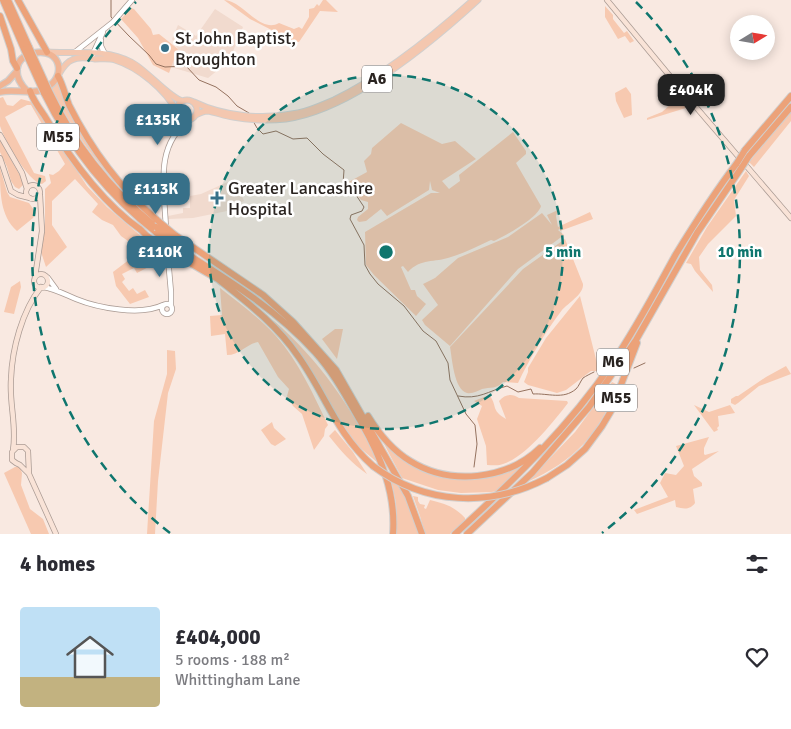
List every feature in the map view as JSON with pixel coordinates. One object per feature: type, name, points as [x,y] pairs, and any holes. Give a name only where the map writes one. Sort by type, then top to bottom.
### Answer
[{"type":"highway","name":"M55","points":[[3,0],[65,137],[86,167],[141,230]]},
{"type":"highway","name":"M55","points":[[8,0],[26,48]]},
{"type":"highway","points":[[0,92],[45,89],[55,82],[58,75],[57,62],[47,52],[18,0]]},
{"type":"highway","points":[[0,16],[19,81],[29,91]]},
{"type":"highway","name":"A6","points":[[0,86],[8,81],[17,70],[19,62],[25,56],[47,52]]},
{"type":"highway","name":"M55","points":[[58,75],[74,115],[100,157],[157,227]]},
{"type":"highway","name":"M55","points":[[29,91],[52,130],[90,180],[113,206],[159,244],[239,291],[273,317],[334,371]]},
{"type":"highway","name":"M55","points":[[46,92],[93,162],[120,194],[157,227]]},
{"type":"highway","name":"M6","points":[[467,534],[532,472],[578,421],[619,366],[739,165],[791,96]]},
{"type":"highway","name":"M6","points":[[747,153],[791,107]]},
{"type":"highway","name":"M55","points":[[60,123],[98,177],[125,205],[259,301],[298,334],[334,371],[384,468],[390,494],[393,534]]},
{"type":"highway","name":"M6","points":[[455,534],[527,466],[594,390],[627,341],[692,228],[739,165]]},
{"type":"highway","name":"M55","points":[[176,241],[220,266],[277,307],[334,371],[385,454],[410,502],[422,534]]},
{"type":"highway","name":"M55","points":[[219,280],[267,319],[289,343],[310,374],[336,423],[354,447],[373,466],[407,486],[434,495],[457,498],[483,498],[504,495],[527,487],[547,478],[567,465],[585,449],[611,411],[627,367],[659,300]]},
{"type":"highway","name":"M6","points":[[334,371],[388,443],[410,462],[444,474],[480,476],[511,467],[538,450],[574,414]]},
{"type":"main road","name":"A6","points":[[47,52],[94,51],[123,58],[149,74],[173,98],[187,100],[243,117],[299,113],[343,95],[392,65],[449,22],[472,0]]},
{"type":"main road","name":"A6","points":[[196,115],[206,111],[258,120],[285,119],[304,115],[346,99],[409,58],[478,0]]},
{"type":"main road","points":[[607,0],[791,218]]},
{"type":"main road","points":[[58,75],[68,62],[73,59],[112,59],[140,72],[172,103],[184,120],[190,120],[196,115],[198,109],[194,102]]},
{"type":"main road","points":[[178,114],[178,105],[183,100]]},
{"type":"main road","points":[[0,135],[22,173],[27,195],[37,206],[41,214]]},
{"type":"main road","points":[[0,158],[11,191],[30,199],[37,198],[40,195]]},
{"type":"main road","points":[[22,173],[40,190],[42,231],[33,298],[20,332],[10,380],[14,436],[12,460],[20,464],[29,474]]},
{"type":"main road","points":[[18,195],[23,194],[31,186],[36,186]]},
{"type":"main road","points":[[33,298],[48,283],[38,263]]},
{"type":"main road","points":[[35,279],[40,274],[46,276]]},
{"type":"main road","points":[[35,279],[36,285],[42,287]]},
{"type":"main road","points":[[14,436],[20,446],[28,451],[29,474],[56,534]]},
{"type":"main road","points":[[13,450],[20,446]]},
{"type":"main road","points":[[20,464],[27,461]]},
{"type":"street","points":[[75,52],[103,32],[115,21],[132,0]]},
{"type":"street","points":[[91,58],[103,32]]},
{"type":"street","points":[[103,32],[100,44],[104,52]]},
{"type":"street","points":[[177,131],[178,114]]},
{"type":"street","points":[[154,308],[164,313],[171,312],[172,292],[167,261],[163,172],[167,149],[177,131],[190,120]]},
{"type":"street","points":[[46,276],[57,290]]},
{"type":"street","points":[[42,287],[57,290],[76,299],[100,306],[134,310],[164,305],[171,306]]},
{"type":"street","points":[[164,313],[162,309],[172,292]]},
{"type":"shaded area","points":[[224,0],[238,5],[258,21],[265,24],[279,23],[294,29],[299,27],[302,29],[309,17],[309,9],[314,8],[317,4],[319,6],[323,0],[326,0],[338,12],[320,11],[299,42],[295,42],[250,19]]},
{"type":"shaded area","points":[[605,6],[624,33],[627,31],[634,41],[630,43],[625,36],[618,39],[605,17]]},
{"type":"shaded area","points":[[131,8],[151,29],[153,35],[159,34],[178,49],[169,73],[153,65],[138,38],[121,19]]},
{"type":"shaded area","points":[[215,9],[243,27],[229,61],[208,78],[171,67],[178,49],[172,39],[178,25],[196,36]]},
{"type":"shaded area","points":[[59,81],[65,100],[126,194],[94,157],[66,116],[51,87]]},
{"type":"shaded area","points":[[626,87],[631,94],[632,115],[624,118],[616,101],[615,93]]},
{"type":"shaded area","points":[[680,96],[689,107],[647,120],[647,118],[662,112]]},
{"type":"shaded area","points":[[3,97],[7,105],[13,106],[21,99],[32,102],[87,186],[107,207],[162,254],[162,260],[137,273],[134,268],[122,274],[125,279],[122,282],[129,291],[133,288],[137,294],[145,290],[149,297],[130,304],[116,286],[113,272],[138,253],[135,246],[121,236],[113,225],[102,220],[92,212],[98,204],[75,179],[52,201],[52,225],[67,247],[46,267],[41,252],[45,222],[45,189],[51,183],[49,174],[53,175],[65,164],[31,105],[27,105],[5,117],[34,173],[45,176],[46,181],[42,184],[30,176],[11,150],[0,126],[0,98]]},
{"type":"shaded area","points":[[791,110],[791,121],[754,167],[749,162]]},
{"type":"shaded area","points":[[401,123],[442,144],[455,141],[476,159],[442,181],[449,189],[460,181],[459,175],[513,132],[526,151],[526,154],[516,163],[541,206],[539,211],[528,221],[494,241],[491,240],[445,259],[423,263],[408,272],[403,266],[401,267],[411,290],[415,290],[417,296],[426,304],[416,316],[366,265],[365,232],[431,193],[440,193],[432,190],[430,181],[429,190],[387,216],[381,209],[366,221],[359,222],[357,220],[358,217],[368,209],[368,202],[361,200],[355,192],[349,191],[345,184],[367,172],[364,161],[371,154],[372,148]]},
{"type":"shaded area","points":[[0,140],[22,179],[23,185],[19,189],[11,181],[0,152]]},
{"type":"shaded area","points":[[0,168],[10,197],[29,203],[36,213],[33,218],[17,231],[11,225],[4,211],[1,195]]},
{"type":"shaded area","points":[[746,171],[749,176],[734,200],[736,216],[708,244],[699,257],[700,270],[712,285],[713,292],[691,264],[686,263],[707,227]]},
{"type":"shaded area","name":"Greater Lancashire Hospital","points":[[234,179],[244,201],[227,209],[227,211],[193,218],[168,219],[168,216],[183,213],[183,208],[190,208],[190,196],[201,194]]},
{"type":"shaded area","points":[[558,210],[556,216],[558,227],[590,212],[593,219],[560,231],[560,229],[558,230],[564,235],[518,269],[450,346],[425,325],[422,320],[438,305],[423,284],[435,278],[458,258],[508,237],[542,213],[552,225],[547,215]]},
{"type":"shaded area","points":[[565,239],[583,284],[581,291],[562,310],[550,327],[518,383],[503,382],[496,387],[471,393],[463,391],[456,380],[450,347],[523,269]]},
{"type":"shaded area","points":[[20,281],[21,287],[14,314],[4,312],[11,287]]},
{"type":"shaded area","points":[[220,288],[270,329],[299,367],[328,425],[324,436],[314,450],[302,414],[293,406],[287,396],[289,389],[278,377],[258,342],[232,355],[227,355],[225,334],[211,336],[210,316],[222,315]]},
{"type":"shaded area","points":[[580,296],[599,371],[591,371],[566,390],[557,393],[528,385],[524,382],[528,368],[546,338]]},
{"type":"shaded area","points":[[273,320],[290,335],[320,368],[358,423],[378,463],[359,447],[343,428],[299,352]]},
{"type":"shaded area","points":[[335,329],[343,329],[337,359],[322,339]]},
{"type":"shaded area","points":[[167,350],[175,351],[176,369],[168,393],[158,481],[155,534],[147,534],[154,421],[167,374]]},
{"type":"shaded area","points":[[786,366],[791,374],[759,386],[735,405],[731,403],[731,399]]},
{"type":"shaded area","points":[[612,382],[618,385],[611,402],[584,444],[559,465],[527,482],[575,432]]},
{"type":"shaded area","points":[[489,395],[498,413],[506,419],[499,401],[509,395],[519,398],[567,401],[568,403],[539,438],[521,454],[501,465],[487,465],[486,446],[477,419],[482,406],[474,401]]},
{"type":"shaded area","points":[[694,405],[709,412],[730,405],[735,413],[718,416],[718,430],[714,432]]},
{"type":"shaded area","points":[[272,422],[274,428],[286,439],[275,446],[271,444],[261,430]]},
{"type":"shaded area","points":[[335,430],[353,452],[367,474],[346,457],[329,436]]},
{"type":"shaded area","points":[[709,437],[704,448],[704,454],[719,451],[692,469],[694,476],[702,483],[702,486],[693,489],[695,503],[691,507],[682,508],[676,507],[675,500],[637,514],[634,510],[668,497],[660,483],[665,473],[676,475],[684,466],[676,446]]},
{"type":"shaded area","points":[[383,442],[411,464],[471,479],[530,459],[499,491],[461,493],[438,490],[402,478]]},
{"type":"shaded area","points":[[15,467],[20,467],[22,473],[21,485],[30,509],[43,519],[49,534],[31,534],[4,473]]},
{"type":"shaded area","points":[[391,480],[397,484],[406,496],[419,534],[397,534],[396,503]]},
{"type":"shaded area","points":[[413,496],[418,497],[420,504],[425,505],[424,508],[426,509],[430,500],[449,506],[461,514],[465,521],[450,534],[425,534]]},
{"type":"waterway","points":[[111,0],[111,17],[156,64],[165,67],[186,66],[199,80],[216,87],[237,106],[249,113]]},
{"type":"waterway","points":[[253,121],[263,134],[276,131],[293,139],[307,138],[323,154],[344,170],[343,184],[348,192],[356,195],[364,207],[362,211],[351,215],[350,219],[364,245],[365,265],[378,284],[404,306],[423,331],[436,341],[448,363],[450,380],[466,414],[475,425],[477,444],[474,467]]},
{"type":"waterway","points":[[634,368],[645,363]]},
{"type":"waterway","points":[[458,396],[478,396],[507,386],[518,392],[531,389],[533,394],[561,395],[576,389],[583,378],[594,372]]},
{"type":"place","name":"St John Baptist, Broughton","points":[[165,48]]},
{"type":"place","name":"Greater Lancashire Hospital","points":[[217,198]]}]
